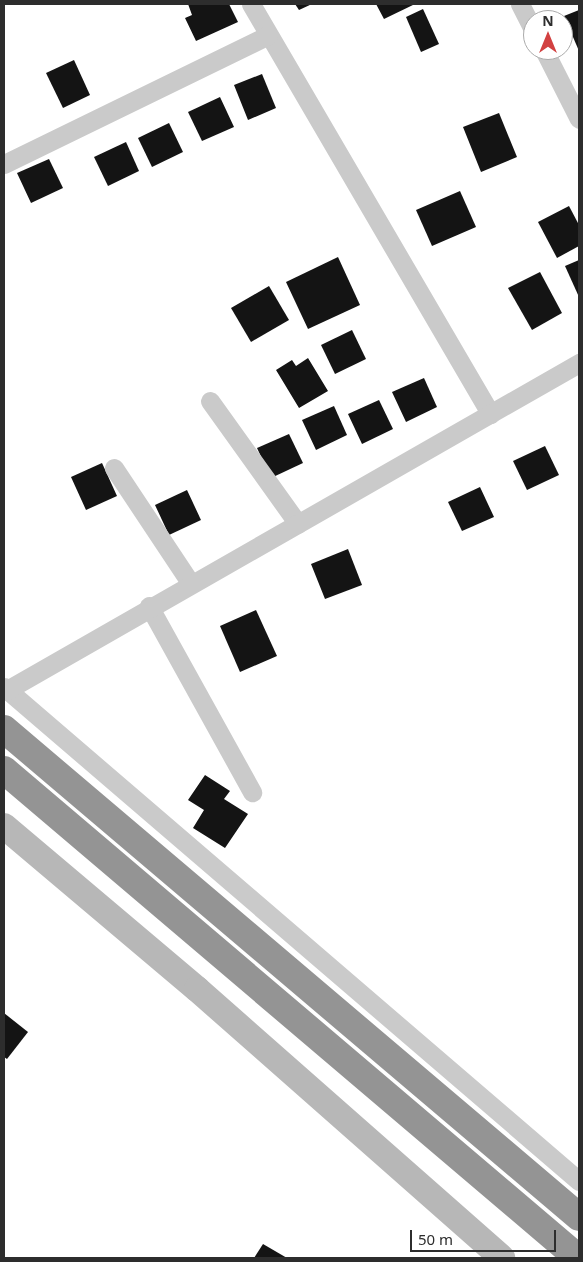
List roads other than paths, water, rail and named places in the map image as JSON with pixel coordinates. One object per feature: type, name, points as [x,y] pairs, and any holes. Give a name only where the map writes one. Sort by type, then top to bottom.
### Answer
[{"type":"highway","points":[[4,729],[579,1217]]},
{"type":"highway","points":[[4,770],[578,1258]]},
{"type":"street","points":[[251,4],[491,414]]},
{"type":"street","points":[[4,164],[268,35]]},
{"type":"street","points":[[549,60],[579,119]]},
{"type":"street","points":[[579,362],[298,524],[149,606],[5,689],[579,1181]]},
{"type":"street","points":[[210,401],[298,524]]},
{"type":"street","points":[[114,468],[191,584]]},
{"type":"street","points":[[149,606],[252,792]]},
{"type":"street","points":[[4,826],[197,989],[502,1258]]}]
